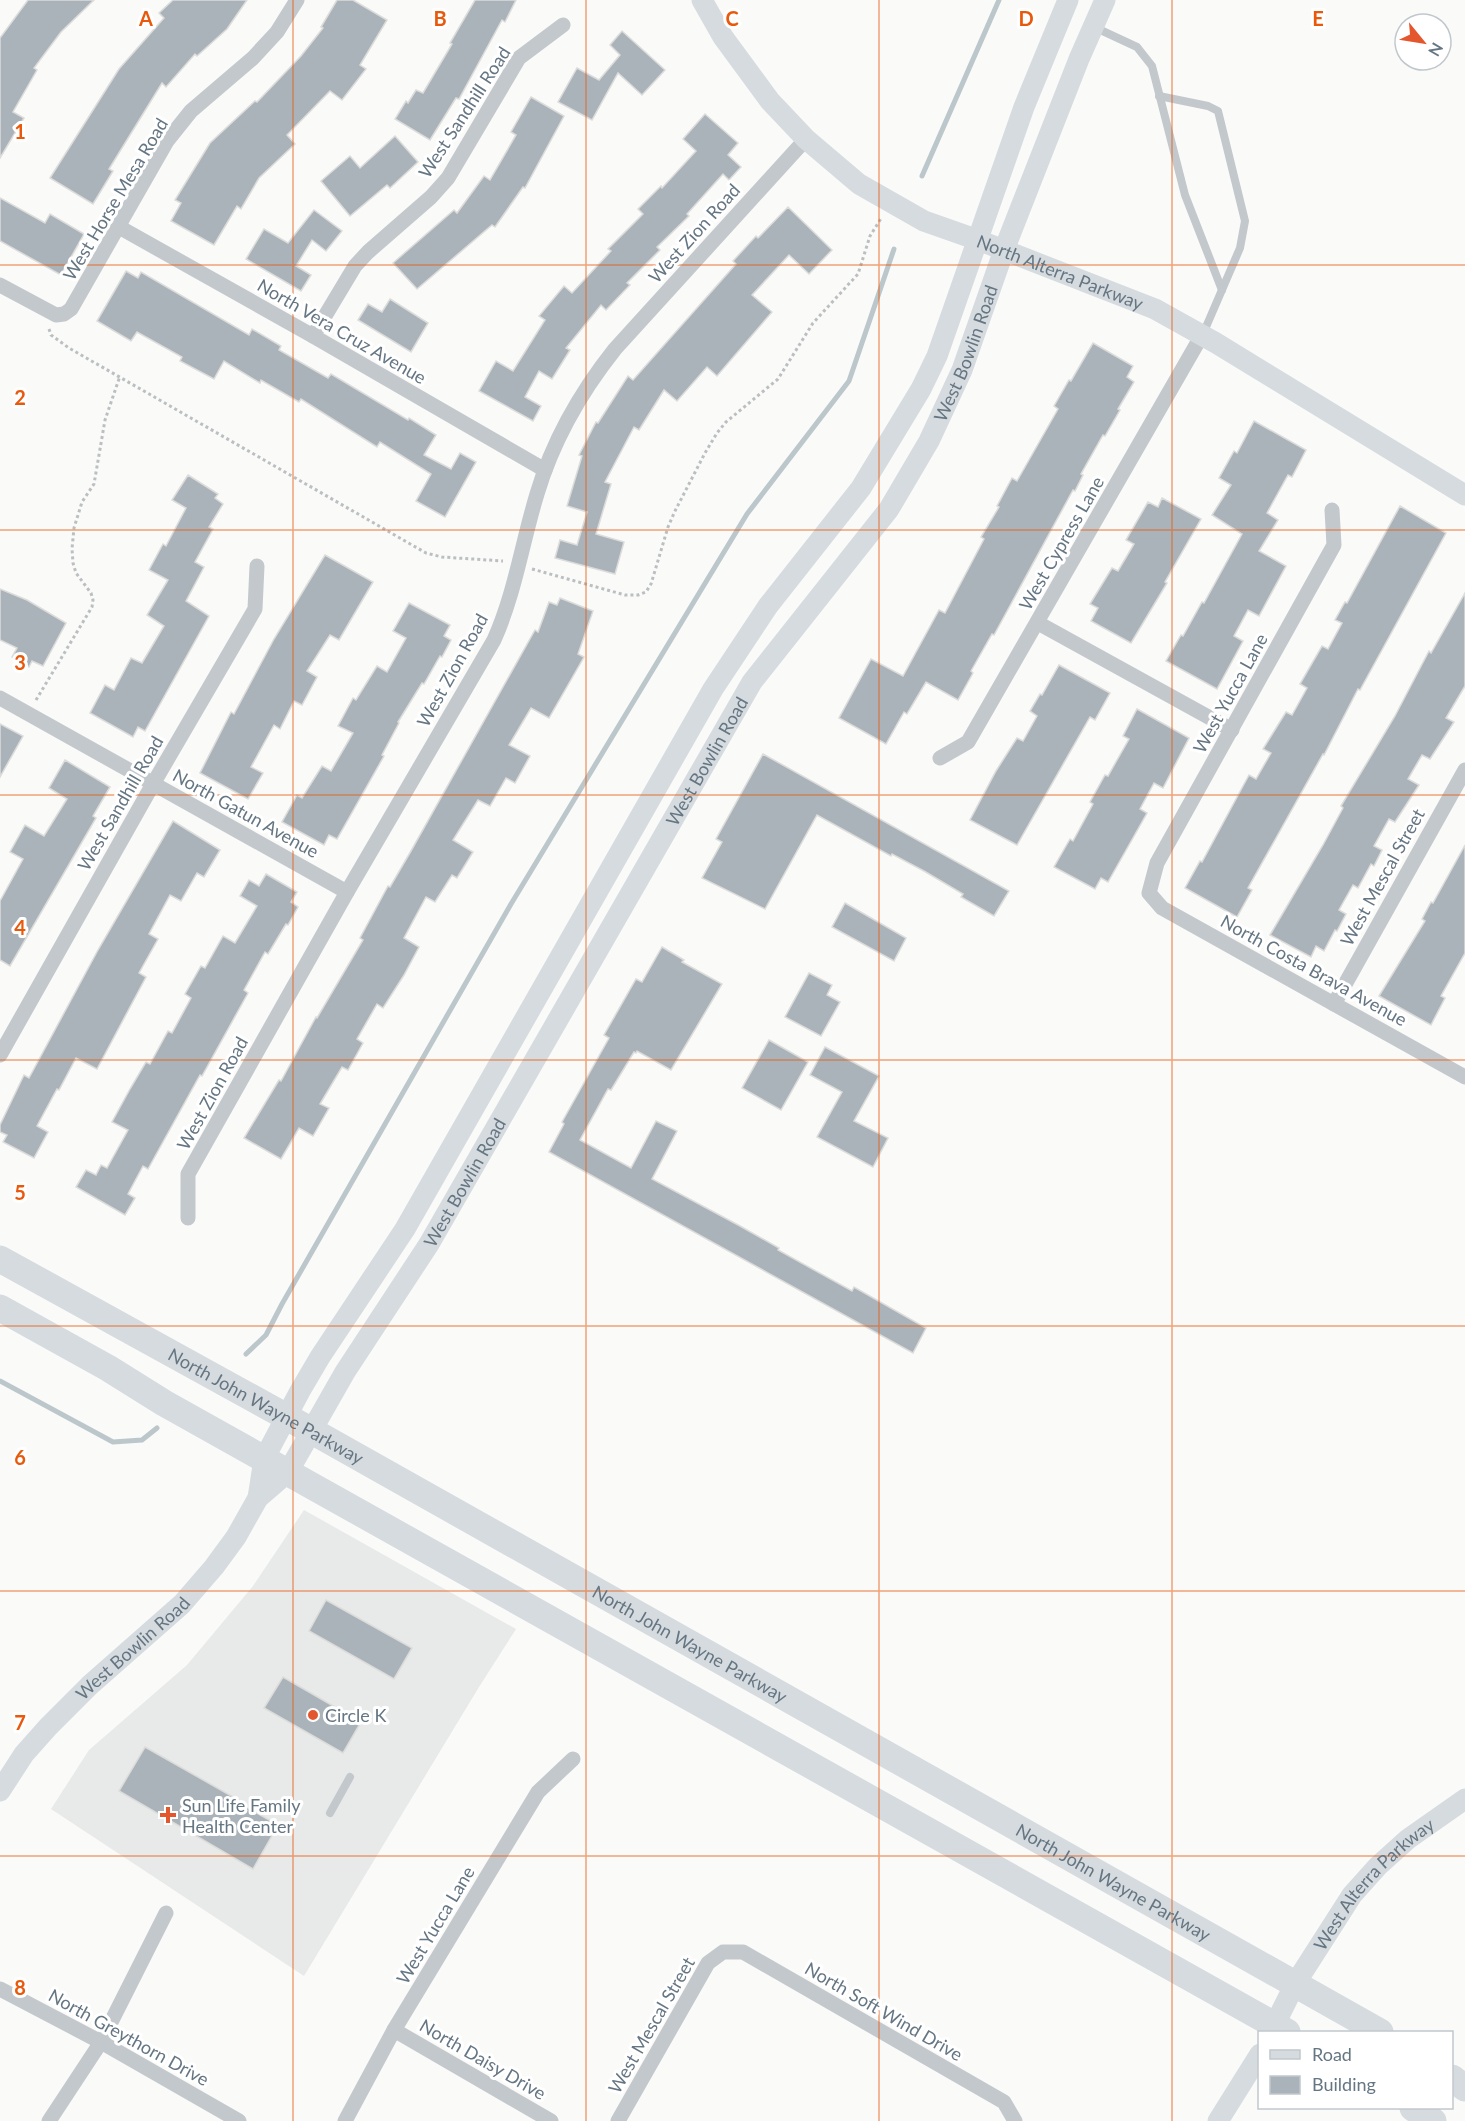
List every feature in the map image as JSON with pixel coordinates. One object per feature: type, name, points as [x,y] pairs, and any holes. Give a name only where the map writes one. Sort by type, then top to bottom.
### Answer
[{"type":"highway","name":"North John Wayne Parkway","points":[[0,1259],[312,1431],[1378,2031]]},
{"type":"highway","points":[[0,1308],[1278,2030]]},
{"type":"highway","points":[[1414,2109],[1432,2121]]},
{"type":"street","name":"West Horse Mesa Road","points":[[60,314],[71,309],[76,302],[167,141],[191,111],[254,58],[277,32],[297,0]]},
{"type":"street","name":"North Alterra Parkway","points":[[702,0],[723,37],[770,101],[806,139],[859,184],[924,222],[978,240],[1155,309],[1202,335],[1465,495]]},
{"type":"street","name":"West Bowlin Road","points":[[258,1498],[264,1459],[286,1417],[320,1357],[405,1229],[713,689],[768,606],[861,488],[921,389],[937,356],[1024,107],[1068,0]]},
{"type":"street","name":"West Bowlin Road","points":[[0,1791],[24,1754],[48,1727],[90,1685],[182,1604],[236,1537],[258,1498],[288,1472],[345,1372],[429,1244],[752,682],[889,508],[929,441],[962,369],[1004,250],[1105,0]]},
{"type":"street","name":"West Sandhill Road","points":[[313,336],[355,266],[431,197],[448,178],[519,58],[563,25]]},
{"type":"street","name":"West Zion Road","points":[[188,1218],[189,1174],[347,892],[494,640],[506,614],[512,563],[559,434],[595,374],[615,349],[806,139]]},
{"type":"street","name":"North Vera Cruz Avenue","points":[[119,227],[545,470]]},
{"type":"street","points":[[0,285],[60,314]]},
{"type":"street","name":"West Cypress Lane","points":[[940,758],[968,742],[1202,335]]},
{"type":"street","name":"West Yucca Lane","points":[[1149,893],[1157,863],[1334,546],[1332,510]]},
{"type":"street","name":"West Sandhill Road","points":[[0,1055],[255,609],[258,566]]},
{"type":"street","points":[[1038,623],[1232,729]]},
{"type":"street","name":"North Gatun Avenue","points":[[0,698],[347,892]]},
{"type":"street","name":"West Mescal Street","points":[[1334,1004],[1465,770]]},
{"type":"street","name":"North Costa Brava Avenue","points":[[1149,893],[1162,908],[1465,1077]]},
{"type":"street","name":"West Yucca Lane","points":[[345,2121],[394,2030],[538,1792],[573,1759]]},
{"type":"street","name":"West Alterra Parkway","points":[[1278,2030],[1295,1984],[1352,1895],[1378,1866],[1408,1839],[1465,1799]]},
{"type":"street","points":[[49,2121],[101,2043],[166,1913]]},
{"type":"street","name":"West Mescal Street","points":[[618,2121],[708,1963],[723,1952]]},
{"type":"street","name":"North Soft Wind Drive","points":[[723,1952],[743,1952],[1004,2102],[1016,2121]]},
{"type":"street","name":"North Greythorn Drive","points":[[0,1989],[239,2121]]},
{"type":"street","name":"North Daisy Drive","points":[[394,2030],[551,2121]]},
{"type":"street","points":[[1218,2121],[1258,2057]]},
{"type":"lane","points":[[1093,26],[1137,47],[1152,66],[1185,195],[1222,291]]},
{"type":"lane","points":[[1159,96],[1208,106],[1218,111],[1245,221],[1240,248],[1202,335]]},
{"type":"lane","points":[[330,1813],[350,1777]]},
{"type":"path","points":[[60,314],[49,327],[51,335],[69,348],[426,553],[442,557],[512,563],[625,595],[638,595],[646,592],[651,584],[675,511],[717,433],[726,422],[778,379],[813,323],[858,274],[870,236],[891,203]]},
{"type":"path","points":[[28,713],[92,607],[91,593],[76,573],[73,563],[74,528],[78,510],[94,484],[105,420],[120,376]]},
{"type":"shaded area","points":[[304,1510],[516,1629],[304,1976],[51,1809],[89,1750],[187,1665],[253,1586]]},
{"type":"building","points":[[28,0],[94,0],[61,32],[34,68],[37,70],[13,112],[24,118],[0,158],[0,38]]},
{"type":"building","points":[[173,0],[247,0],[227,29],[197,56],[195,54],[166,87],[162,83],[109,169],[113,171],[93,204],[50,178],[119,69],[164,18],[159,13]]},
{"type":"building","points":[[337,0],[353,0],[387,20],[360,65],[366,69],[342,100],[330,91],[287,135],[295,144],[259,178],[241,209],[237,206],[214,245],[171,221],[181,203],[175,200],[210,143],[255,101],[257,102],[301,56],[323,28],[321,27]]},
{"type":"building","points":[[475,0],[516,0],[505,22],[502,20],[459,99],[456,98],[430,140],[395,119],[416,90],[423,93]]},
{"type":"building","points":[[622,31],[665,70],[642,95],[618,73],[592,120],[558,102],[577,68],[599,80],[620,55],[610,45]]},
{"type":"building","points":[[531,97],[564,116],[525,188],[523,187],[495,227],[492,225],[417,289],[393,263],[454,210],[457,213],[484,176],[490,180],[516,135],[511,132]]},
{"type":"building","points":[[705,114],[738,143],[728,155],[741,167],[729,180],[723,174],[687,214],[689,216],[657,247],[660,250],[627,283],[630,285],[606,310],[601,305],[566,348],[570,350],[552,379],[539,371],[525,397],[541,406],[533,421],[479,391],[496,361],[513,371],[545,320],[539,316],[564,286],[572,293],[611,251],[608,249],[643,214],[638,209],[661,186],[662,188],[696,151],[683,139]]},
{"type":"building","points":[[395,136],[418,162],[390,188],[387,185],[350,216],[321,181],[350,156],[360,168]]},
{"type":"building","points":[[0,198],[45,223],[50,214],[84,234],[61,275],[0,241]]},
{"type":"building","points":[[788,207],[832,250],[809,274],[789,255],[752,295],[772,312],[717,376],[707,367],[677,401],[664,390],[639,430],[634,427],[605,482],[611,484],[596,534],[624,542],[615,574],[555,558],[560,540],[577,545],[587,512],[567,506],[582,456],[579,455],[596,422],[598,423],[628,376],[633,380],[736,264],[733,261]]},
{"type":"building","points":[[314,210],[342,231],[326,251],[312,240],[296,266],[311,275],[301,291],[246,259],[264,229],[288,243]]},
{"type":"building","points":[[126,271],[138,278],[141,272],[249,335],[252,329],[281,346],[279,350],[328,378],[331,374],[408,420],[409,418],[436,435],[424,455],[451,469],[460,453],[476,462],[445,517],[416,501],[431,474],[380,442],[377,447],[301,399],[299,402],[261,380],[260,383],[224,361],[214,379],[180,361],[182,357],[137,332],[131,341],[97,321]]},
{"type":"building","points":[[390,299],[428,323],[411,352],[358,320],[368,304],[382,312]]},
{"type":"building","points":[[1093,343],[1133,366],[1127,377],[1134,382],[1118,409],[1120,410],[1081,474],[1083,475],[1075,491],[1073,490],[994,635],[992,634],[971,671],[973,673],[958,700],[926,682],[907,714],[904,712],[886,744],[839,718],[871,659],[903,676],[939,610],[945,613],[984,539],[981,537],[999,507],[997,506],[1012,478],[1017,481],[1058,409],[1054,406]]},
{"type":"building","points":[[1254,421],[1306,450],[1292,477],[1288,475],[1267,513],[1278,520],[1259,551],[1286,566],[1259,616],[1248,610],[1234,636],[1243,641],[1217,689],[1166,661],[1202,602],[1204,603],[1242,534],[1212,515],[1231,485],[1219,478],[1234,451],[1237,453]]},
{"type":"building","points":[[188,475],[218,494],[215,498],[223,504],[209,527],[213,529],[195,562],[204,567],[186,601],[209,616],[145,731],[138,727],[133,737],[90,713],[105,685],[114,690],[131,658],[142,663],[164,626],[147,615],[168,580],[149,570],[163,544],[166,546],[186,508],[172,500]]},
{"type":"building","points":[[1162,498],[1201,519],[1165,582],[1167,583],[1131,643],[1091,621],[1098,608],[1090,604],[1112,568],[1118,571],[1134,544],[1126,540],[1148,502],[1158,507]]},
{"type":"building","points":[[1400,506],[1446,533],[1248,888],[1252,890],[1237,917],[1185,888],[1200,861],[1202,862],[1249,775],[1256,779],[1271,753],[1263,749],[1286,712],[1292,715],[1307,688],[1300,684],[1322,646],[1328,649],[1342,623],[1335,620],[1345,602],[1347,603]]},
{"type":"building","points":[[325,555],[373,582],[339,640],[330,635],[307,671],[317,677],[302,705],[294,701],[280,729],[274,725],[251,767],[263,773],[248,799],[200,773],[231,712],[234,714],[274,639]]},
{"type":"building","points":[[0,589],[27,600],[66,623],[43,666],[32,661],[29,667],[12,657],[17,648],[0,640]]},
{"type":"building","points":[[1465,593],[1465,686],[1446,718],[1454,722],[1430,759],[1422,755],[1408,779],[1419,785],[1395,822],[1389,819],[1374,846],[1382,850],[1374,866],[1371,864],[1358,888],[1353,885],[1339,910],[1346,914],[1337,931],[1335,930],[1324,951],[1316,946],[1311,957],[1270,935],[1323,845],[1343,808],[1341,806],[1395,716],[1429,651],[1431,653]]},
{"type":"building","points":[[560,598],[593,611],[578,654],[584,657],[549,718],[531,708],[509,745],[530,756],[515,783],[506,778],[490,806],[478,800],[453,840],[473,852],[457,878],[452,875],[435,902],[426,897],[404,938],[419,947],[404,975],[383,1008],[377,1004],[357,1039],[363,1043],[348,1070],[342,1067],[320,1104],[329,1108],[313,1136],[299,1128],[281,1159],[244,1138],[279,1080],[281,1081],[316,1017],[363,940],[360,938],[388,886],[390,887],[411,851],[535,630],[538,632],[549,602],[557,605]]},
{"type":"building","points":[[409,603],[450,625],[444,636],[451,640],[398,722],[382,755],[384,756],[337,839],[329,835],[324,845],[282,822],[297,795],[302,798],[322,766],[331,771],[353,733],[338,726],[353,698],[356,700],[377,666],[387,672],[406,638],[393,631]]},
{"type":"building","points":[[1059,665],[1110,693],[1095,720],[1090,717],[1017,845],[970,820],[996,771],[1017,738],[1023,741],[1037,716],[1030,711]]},
{"type":"building","points":[[1137,709],[1189,738],[1163,788],[1154,783],[1140,809],[1147,813],[1108,882],[1101,878],[1095,889],[1054,867],[1070,839],[1073,841],[1093,804],[1090,802],[1129,739],[1123,736]]},
{"type":"building","points":[[0,724],[23,736],[0,777]]},
{"type":"building","points":[[763,754],[1009,891],[994,916],[961,897],[963,894],[924,871],[892,854],[891,856],[817,815],[765,909],[702,878],[722,842],[716,839]]},
{"type":"building","points":[[65,760],[110,787],[93,816],[96,818],[10,966],[0,960],[0,901],[23,859],[10,852],[25,825],[44,836],[67,799],[49,788]]},
{"type":"building","points":[[173,821],[220,850],[204,877],[197,873],[181,901],[170,895],[149,934],[158,939],[139,973],[146,977],[97,1069],[76,1058],[37,1126],[48,1132],[34,1158],[3,1142],[7,1135],[0,1132],[0,1125],[24,1075],[29,1078],[98,950]]},
{"type":"building","points":[[1465,845],[1465,953],[1441,996],[1445,998],[1431,1025],[1379,996],[1425,921],[1422,919]]},
{"type":"building","points":[[266,874],[297,892],[291,902],[298,907],[268,954],[265,952],[244,990],[248,993],[148,1169],[143,1166],[128,1194],[135,1198],[125,1215],[76,1187],[86,1170],[96,1175],[101,1165],[107,1168],[128,1130],[112,1122],[146,1062],[150,1064],[168,1031],[172,1033],[191,998],[185,994],[201,966],[205,968],[223,936],[235,943],[257,906],[240,896],[249,880],[259,886]]},
{"type":"building","points":[[845,903],[906,938],[894,961],[832,927]]},
{"type":"building","points":[[662,947],[684,960],[682,962],[722,984],[671,1070],[637,1051],[634,1052],[611,1090],[608,1089],[580,1140],[631,1168],[656,1121],[677,1131],[652,1179],[740,1226],[852,1291],[854,1287],[926,1328],[913,1353],[549,1152],[564,1124],[562,1122],[609,1038],[604,1035],[636,979],[642,982]]},
{"type":"building","points":[[809,973],[832,985],[827,995],[840,1002],[821,1036],[785,1017]]},
{"type":"building","points":[[769,1040],[808,1062],[781,1110],[742,1088]]},
{"type":"building","points":[[825,1047],[879,1076],[854,1121],[888,1138],[873,1167],[817,1137],[842,1092],[810,1075]]},
{"type":"building","name":"Circle K","points":[[326,1600],[412,1648],[394,1679],[309,1631]]},
{"type":"building","name":"Circle K","points":[[283,1677],[361,1722],[343,1753],[264,1708]]},
{"type":"building","points":[[145,1747],[278,1825],[253,1869],[119,1791]]},
{"type":"waterway","points":[[922,176],[999,0]]},
{"type":"waterway","points":[[246,1354],[266,1335],[511,904],[747,514],[849,381],[894,249]]},
{"type":"waterway","points":[[0,1381],[113,1442],[142,1440],[157,1428]]},
{"type":"place","name":"Circle K","points":[[313,1715]]},
{"type":"place","name":"Sun Life Family Health Center","points":[[168,1815]]}]
